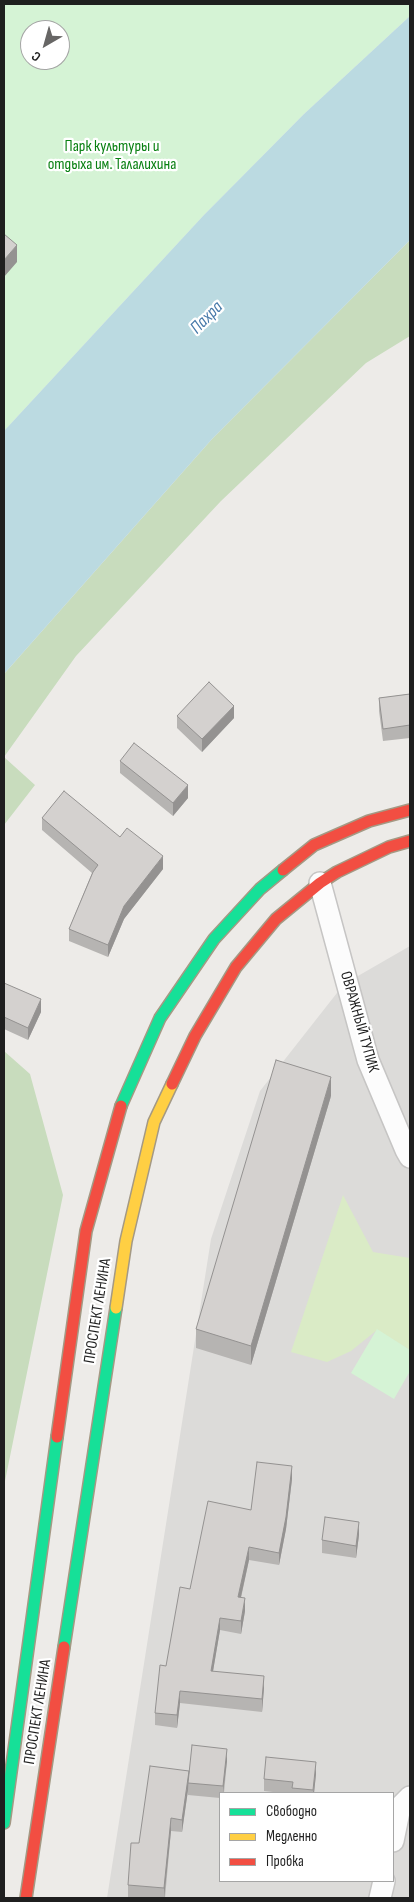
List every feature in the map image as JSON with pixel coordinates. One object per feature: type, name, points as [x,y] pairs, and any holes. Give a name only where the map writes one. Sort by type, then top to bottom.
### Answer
[{"type":"main road","name":"ПРОСПЕКТ ЛЕНИНА","points":[[4,1822],[86,1231],[119,1111],[160,1018],[214,939],[260,889],[314,845],[369,821],[410,810]]},
{"type":"main road","name":"ПРОСПЕКТ ЛЕНИНА","points":[[26,1898],[126,1241],[154,1122],[195,1036],[236,967],[276,919],[320,883],[337,872],[389,847],[410,841]]},
{"type":"street","name":"ОВРАЖНЫЙ ТУПИК","points":[[320,883],[368,1060],[410,1157]]},
{"type":"street","points":[[394,1836],[400,1807],[410,1797]]},
{"type":"street","points":[[380,1898],[384,1882]]},
{"type":"shaded area","points":[[410,946],[410,1898],[107,1898],[211,1239],[260,1091],[344,984]]},
{"type":"green space","name":"Парк культуры и отдыха им. Талалихина","points":[[4,4],[410,4],[410,16],[304,114],[203,216],[4,431]]},
{"type":"green space","points":[[410,240],[410,336],[366,363],[221,501],[76,656],[4,757],[4,674],[212,439]]},
{"type":"green space","points":[[4,757],[35,785],[4,825]]},
{"type":"green space","points":[[4,1051],[30,1074],[63,1195],[4,1486]]},
{"type":"green space","points":[[343,1195],[373,1252],[410,1258],[410,1350],[377,1330],[351,1351],[327,1362],[291,1352]]},
{"type":"green space","points":[[377,1329],[410,1350],[410,1371],[394,1399],[351,1373]]},
{"type":"water","name":"Пахра","points":[[410,16],[410,240],[212,439],[4,674],[4,431],[203,216],[304,114]]},
{"type":"building","points":[[4,234],[17,245],[4,260]]},
{"type":"building","points":[[209,682],[234,706],[202,739],[177,716]]},
{"type":"building","points":[[410,694],[410,725],[383,729],[379,698]]},
{"type":"building","points":[[134,743],[188,785],[173,803],[120,761]]},
{"type":"building","points":[[64,791],[120,837],[127,828],[163,856],[124,906],[108,945],[69,929],[93,872],[98,865],[42,818]]},
{"type":"building","points":[[4,983],[41,999],[28,1028],[4,1017]]},
{"type":"building","points":[[276,1060],[331,1077],[251,1346],[196,1329]]},
{"type":"building","points":[[257,1462],[292,1466],[286,1517],[279,1553],[249,1547],[238,1597],[245,1598],[241,1621],[220,1618],[211,1671],[264,1676],[262,1699],[180,1691],[177,1715],[155,1713],[160,1665],[166,1666],[180,1587],[190,1589],[208,1501],[251,1510]]},
{"type":"building","points":[[325,1517],[359,1522],[356,1546],[322,1540]]},
{"type":"building","points":[[192,1745],[227,1749],[223,1786],[188,1783]]},
{"type":"building","points":[[266,1757],[316,1762],[313,1790],[292,1788],[293,1782],[264,1779]]},
{"type":"building","points":[[150,1766],[189,1771],[182,1820],[171,1818],[164,1888],[128,1885],[131,1843],[139,1843]]},
{"type":"traffic: fast","points":[[121,1106],[160,1018],[214,939],[260,889],[283,870]]},
{"type":"traffic: fast","points":[[64,1647],[116,1308]]},
{"type":"traffic: fast","points":[[4,1823],[57,1437]]},
{"type":"traffic: slow","points":[[116,1308],[126,1241],[154,1122],[172,1084]]},
{"type":"traffic: jam","points":[[283,870],[314,845],[369,821],[410,810]]},
{"type":"traffic: jam","points":[[172,1084],[195,1036],[236,967],[276,919],[320,883],[337,872],[389,847],[410,841]]},
{"type":"traffic: jam","points":[[57,1437],[86,1231],[121,1106]]},
{"type":"traffic: jam","points":[[26,1898],[64,1647]]}]
